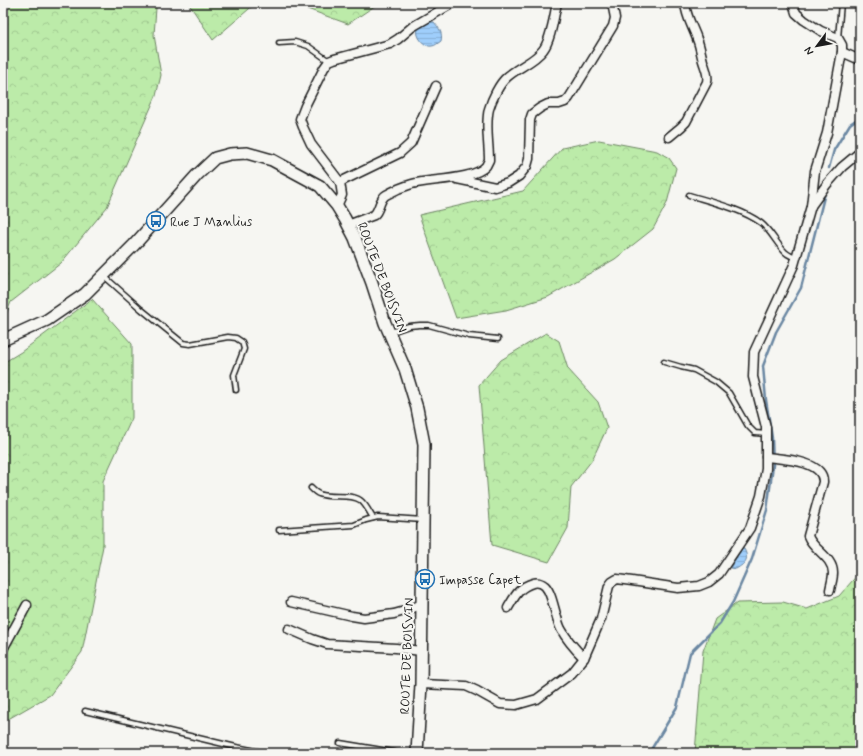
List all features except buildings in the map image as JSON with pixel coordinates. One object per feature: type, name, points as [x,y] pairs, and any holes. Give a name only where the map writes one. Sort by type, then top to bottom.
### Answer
[{"type":"main road","name":"ROUTE DE BOISVIN","points":[[3,340],[47,320],[85,294],[134,245],[196,175],[215,158],[230,154],[247,153],[272,160],[320,186],[337,206],[355,238],[405,369],[417,408],[424,444],[421,684],[417,753]]},
{"type":"street","points":[[337,206],[342,195],[340,182],[311,144],[300,119],[320,74],[329,61],[390,44],[398,40],[412,27],[453,3]]},
{"type":"street","points":[[348,225],[374,215],[385,196],[411,184],[466,176],[477,172],[486,166],[489,160],[487,120],[490,107],[500,85],[507,77],[535,58],[544,49],[549,38],[557,3]]},
{"type":"street","points":[[450,178],[495,187],[508,183],[519,176],[527,166],[529,159],[530,120],[532,114],[548,104],[559,104],[565,102],[569,98],[613,26],[615,18],[612,3]]},
{"type":"street","points":[[669,137],[686,122],[708,78],[701,49],[688,19],[685,3]]},
{"type":"street","points":[[421,684],[466,686],[500,704],[516,706],[537,699],[572,673],[584,658],[601,619],[609,586],[612,582],[617,579],[678,588],[699,586],[709,582],[719,574],[750,528],[761,496],[766,469],[766,427],[753,377],[754,352],[796,259],[810,206],[814,171],[827,133],[842,52],[842,45],[838,38],[821,31],[804,20],[796,13],[793,3]]},
{"type":"street","points":[[842,52],[860,60]]},
{"type":"street","points":[[340,182],[400,153],[406,148],[411,143],[436,86]]},
{"type":"street","points":[[810,206],[827,184],[860,152]]},
{"type":"street","points":[[766,457],[806,463],[816,468],[821,473],[823,482],[808,536],[810,542],[829,562],[832,568],[833,573],[830,590]]},
{"type":"street","points":[[508,608],[518,591],[536,582],[543,584],[548,590],[560,628],[566,639],[584,658]]},
{"type":"street","points":[[291,602],[364,618],[394,614],[422,604]]},
{"type":"street","points":[[3,649],[27,605]]},
{"type":"street","points":[[289,629],[327,644],[421,651]]},
{"type":"lane","points":[[838,38],[841,3]]},
{"type":"lane","points":[[279,43],[295,42],[308,46],[329,61]]},
{"type":"lane","points":[[689,195],[746,214],[768,230],[786,253],[796,259]]},
{"type":"lane","points":[[103,275],[183,343],[190,344],[228,338],[236,338],[242,342],[244,349],[234,375],[236,390]]},
{"type":"lane","points":[[390,332],[409,326],[429,325],[469,336],[498,339]]},
{"type":"lane","points":[[664,362],[694,370],[716,382],[728,393],[748,426],[755,433],[766,434]]},
{"type":"lane","points":[[311,488],[318,494],[324,496],[349,497],[361,500],[373,518]]},
{"type":"lane","points":[[279,530],[354,525],[378,517],[423,520]]},
{"type":"lane","points":[[85,711],[267,753]]},
{"type":"lane","points":[[340,743],[400,753]]},
{"type":"green space","points":[[3,3],[160,3],[156,8],[154,35],[161,75],[156,96],[107,207],[61,263],[11,302],[3,322]]},
{"type":"green space","points":[[187,3],[256,3],[213,40]]},
{"type":"green space","points":[[291,3],[379,3],[348,24]]},
{"type":"green space","points":[[599,140],[657,151],[669,158],[676,168],[667,203],[653,229],[615,259],[548,297],[506,310],[456,318],[419,215],[523,191],[562,148]]},
{"type":"green space","points":[[92,299],[132,344],[132,418],[103,481],[103,546],[82,652],[50,695],[3,722],[3,363],[21,352]]},
{"type":"green space","points":[[546,333],[559,341],[568,369],[598,402],[607,428],[592,460],[571,487],[568,528],[549,562],[492,545],[479,385],[501,360]]},
{"type":"green space","points":[[860,572],[860,748],[850,753],[695,753],[703,651],[715,619],[737,603],[783,602],[807,609],[839,596]]},
{"type":"water","points":[[424,22],[434,22],[440,31],[441,41],[434,46],[426,45],[419,38],[417,32]]},
{"type":"water","points":[[743,547],[746,560],[736,569],[730,568]]},
{"type":"waterway","points":[[829,168],[834,150],[850,124],[860,117]]},
{"type":"waterway","points":[[649,753],[677,707],[690,653],[720,623],[733,602],[752,559],[767,510],[773,465],[772,438],[766,400],[763,366],[776,332],[801,288],[825,193]]},
{"type":"place","name":"Rue J Manlius","points":[[156,221]]},
{"type":"place","name":"Impasse Capet","points":[[425,579]]}]
